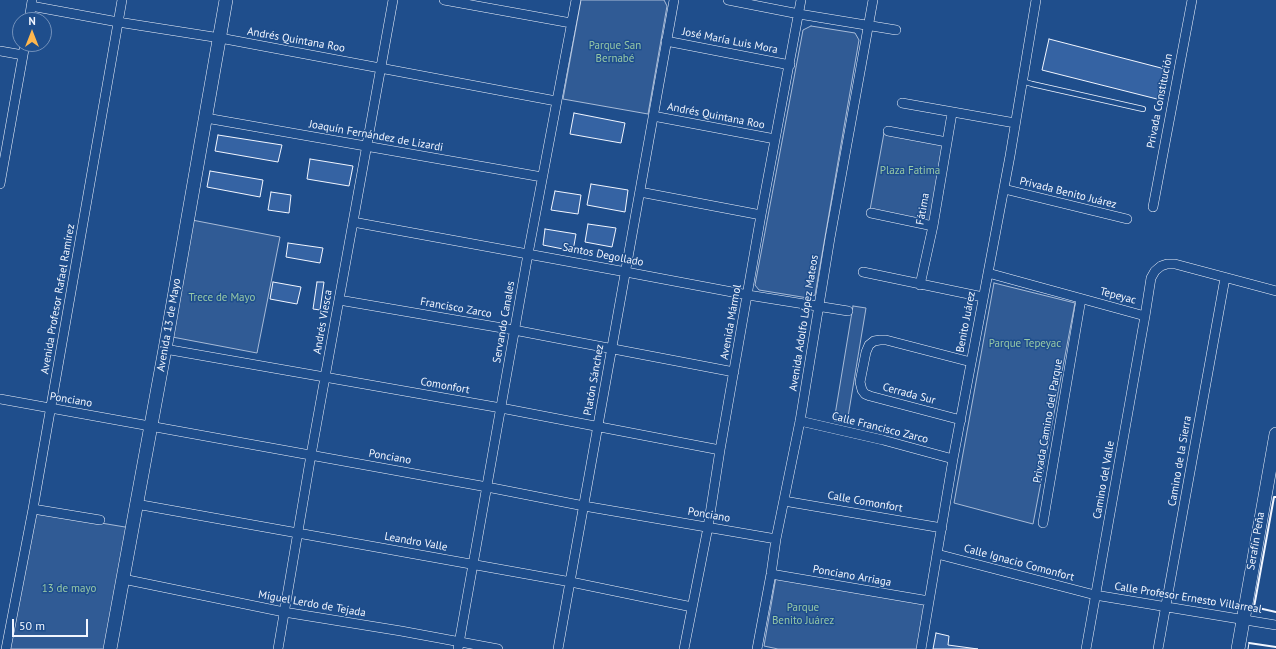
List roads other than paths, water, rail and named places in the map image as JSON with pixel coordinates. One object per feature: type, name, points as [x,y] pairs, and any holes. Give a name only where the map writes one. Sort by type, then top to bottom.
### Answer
[{"type":"street","name":"Avenida Profesor Rafael Ramírez","points":[[6,649],[33,509],[122,0]]},
{"type":"street","name":"Avenida 13 de Mayo","points":[[110,649],[165,349],[226,0]]},
{"type":"street","name":"Andrés Viesca","points":[[278,649],[299,534],[311,455],[393,0]]},
{"type":"street","points":[[444,0],[571,23]]},
{"type":"street","name":"Servando Canales","points":[[459,645],[514,330],[576,0]]},
{"type":"street","name":"Platón Sánchez","points":[[558,649],[674,0]]},
{"type":"street","points":[[728,0],[799,14],[896,30]]},
{"type":"street","name":"Avenida Mármol","points":[[684,649],[708,527],[761,215],[801,0]]},
{"type":"street","name":"Avenida Adolfo López Mateos","points":[[757,649],[776,539],[800,421],[842,169],[873,0]]},
{"type":"street","name":"Benito Juárez","points":[[921,649],[953,459],[1004,189],[1036,0]]},
{"type":"street","name":"Privada Constitución","points":[[1153,207],[1192,0]]},
{"type":"street","name":"Andrés Quintana Roo","points":[[32,3],[118,22],[220,38],[381,67],[556,101]]},
{"type":"street","name":"José María Luis Mora","points":[[666,42],[790,65]]},
{"type":"street","points":[[0,51],[23,55]]},
{"type":"street","points":[[0,184],[5,130],[24,52]]},
{"type":"street","points":[[902,103],[1014,124]]},
{"type":"street","name":"Fátima","points":[[920,285],[933,226],[952,113]]},
{"type":"street","name":"Andrés Quintana Roo","points":[[653,116],[775,139]]},
{"type":"street","name":"Joaquín Fernández de Lizardi","points":[[206,118],[542,178]]},
{"type":"street","points":[[888,131],[947,142]]},
{"type":"street","name":"Privada Benito Juárez","points":[[1004,189],[1127,220]]},
{"type":"street","points":[[640,192],[761,215]]},
{"type":"street","points":[[871,213],[933,226]]},
{"type":"street","name":"Santos Degollado","points":[[353,222],[848,312]]},
{"type":"street","name":"Tepeyac","points":[[988,273],[1145,316],[1152,278],[1155,271],[1161,266],[1175,264],[1276,291]]},
{"type":"street","points":[[863,272],[983,297]]},
{"type":"street","name":"Camino de la Sierra","points":[[1158,649],[1225,278]]},
{"type":"street","name":"Privada Camino del Parque","points":[[1043,523],[1081,299]]},
{"type":"street","name":"Francisco Zarco","points":[[339,300],[514,330],[734,372]]},
{"type":"street","name":"Camino del Valle","points":[[1086,649],[1145,316]]},
{"type":"street","name":"Cerrada Sur","points":[[961,420],[870,396],[865,394],[862,390],[860,382],[866,352],[869,345],[874,341],[886,340],[971,362]]},
{"type":"street","name":"Comonfort","points":[[165,349],[501,408],[720,450]]},
{"type":"street","name":"Ponciano","points":[[0,399],[487,487],[584,506],[776,539]]},
{"type":"street","name":"Calle Francisco Zarco","points":[[800,421],[883,440],[953,459]]},
{"type":"street","name":"Serafín Peña","points":[[1238,649],[1276,434]]},
{"type":"street","name":"Calle Comonfort","points":[[784,500],[942,528]]},
{"type":"street","name":"Leandro Valle","points":[[136,504],[571,582],[692,607]]},
{"type":"street","points":[[33,509],[100,520]]},
{"type":"street","name":"Calle Ignacio Comonfort","points":[[937,554],[1095,595]]},
{"type":"street","name":"Ponciano Arriaga","points":[[771,574],[929,601]]},
{"type":"street","name":"Miguel Lerdo de Tejada","points":[[123,579],[284,612],[459,645],[498,649]]},
{"type":"street","name":"Calle Profesor Ernesto Villarreal","points":[[1095,595],[1276,625]]},
{"type":"lane","points":[[1022,81],[1143,109]]},
{"type":"park label","name":"Parque San Bernabé","points":[[615,52]]},
{"type":"park label","name":"Plaza Fatima","points":[[910,171]]},
{"type":"park label","name":"Trece de Mayo","points":[[222,298]]},
{"type":"park label","name":"Parque Tepeyac","points":[[1025,344]]},
{"type":"park label","name":"13 de mayo","points":[[69,589]]},
{"type":"park label","name":"Parque Benito Juárez","points":[[803,614]]}]
